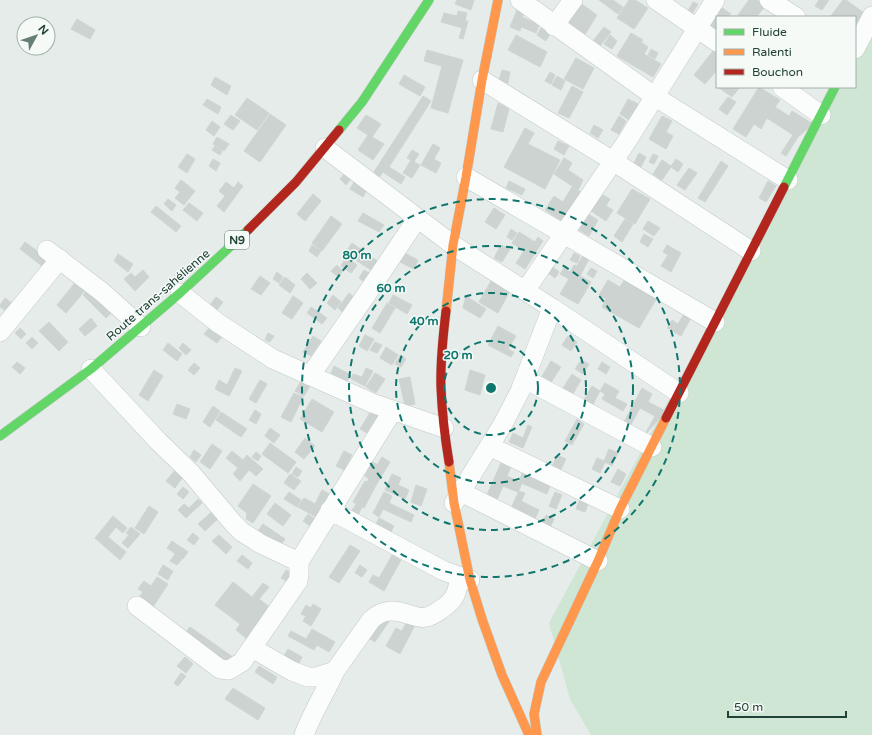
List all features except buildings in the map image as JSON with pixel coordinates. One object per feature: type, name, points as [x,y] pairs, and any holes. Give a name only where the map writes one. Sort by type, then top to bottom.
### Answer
[{"type":"main road","name":"Route trans-sahélienne","points":[[0,436],[92,369],[180,293],[259,220],[296,182],[362,102],[429,0]]},
{"type":"main road","points":[[498,0],[482,80],[453,245],[443,337],[441,388],[444,428],[457,498],[465,579],[482,618],[502,675],[529,735]]},
{"type":"main road","points":[[537,735],[534,714],[541,682],[598,561],[620,510],[834,88]]},
{"type":"street","points":[[520,0],[554,26],[654,96],[788,180]]},
{"type":"street","points":[[554,26],[573,0]]},
{"type":"street","points":[[656,0],[716,41]]},
{"type":"street","points":[[525,290],[613,161],[715,0]]},
{"type":"street","points":[[769,0],[794,16]]},
{"type":"street","points":[[856,47],[872,16]]},
{"type":"street","points":[[482,80],[613,161],[751,251]]},
{"type":"street","points":[[783,88],[821,114]]},
{"type":"street","points":[[325,148],[416,219],[453,245],[525,290],[679,393]]},
{"type":"street","points":[[466,177],[715,322]]},
{"type":"street","points":[[310,376],[416,219]]},
{"type":"street","points":[[0,332],[54,255],[102,292],[141,326]]},
{"type":"street","points":[[180,293],[218,322],[273,359],[372,403],[444,428]]},
{"type":"street","points":[[552,308],[520,391],[457,498],[598,561]]},
{"type":"street","points":[[92,369],[158,441],[191,474],[242,532],[261,544],[299,562]]},
{"type":"street","points":[[525,379],[652,447]]},
{"type":"street","points":[[137,606],[220,669],[229,670],[242,662],[298,581],[300,575],[299,562],[393,410]]},
{"type":"street","points":[[489,446],[620,510]]},
{"type":"street","points":[[304,735],[310,718],[324,696],[335,671],[376,615],[381,612],[390,611],[418,617],[426,617],[434,614],[454,599],[457,591],[465,579],[423,560],[330,510]]},
{"type":"street","points":[[252,648],[292,671],[308,677],[316,677],[335,671]]},
{"type":"green space","points":[[872,13],[872,735],[591,735],[570,699],[549,623],[696,349],[832,88],[856,88],[856,44]]},
{"type":"traffic: fast","points":[[339,130],[362,102],[429,0]]},
{"type":"traffic: fast","points":[[784,187],[834,88]]},
{"type":"traffic: fast","points":[[0,436],[91,369],[180,293],[248,230]]},
{"type":"traffic: slow","points":[[446,311],[453,245],[482,80],[498,0]]},
{"type":"traffic: slow","points":[[537,735],[534,714],[541,682],[598,561],[620,509],[666,418]]},
{"type":"traffic: slow","points":[[449,462],[454,503],[470,580],[502,675],[529,735]]},
{"type":"traffic: jam","points":[[248,230],[296,182],[339,130]]},
{"type":"traffic: jam","points":[[666,418],[784,187]]},
{"type":"traffic: jam","points":[[446,311],[442,349],[441,397],[449,462]]}]
